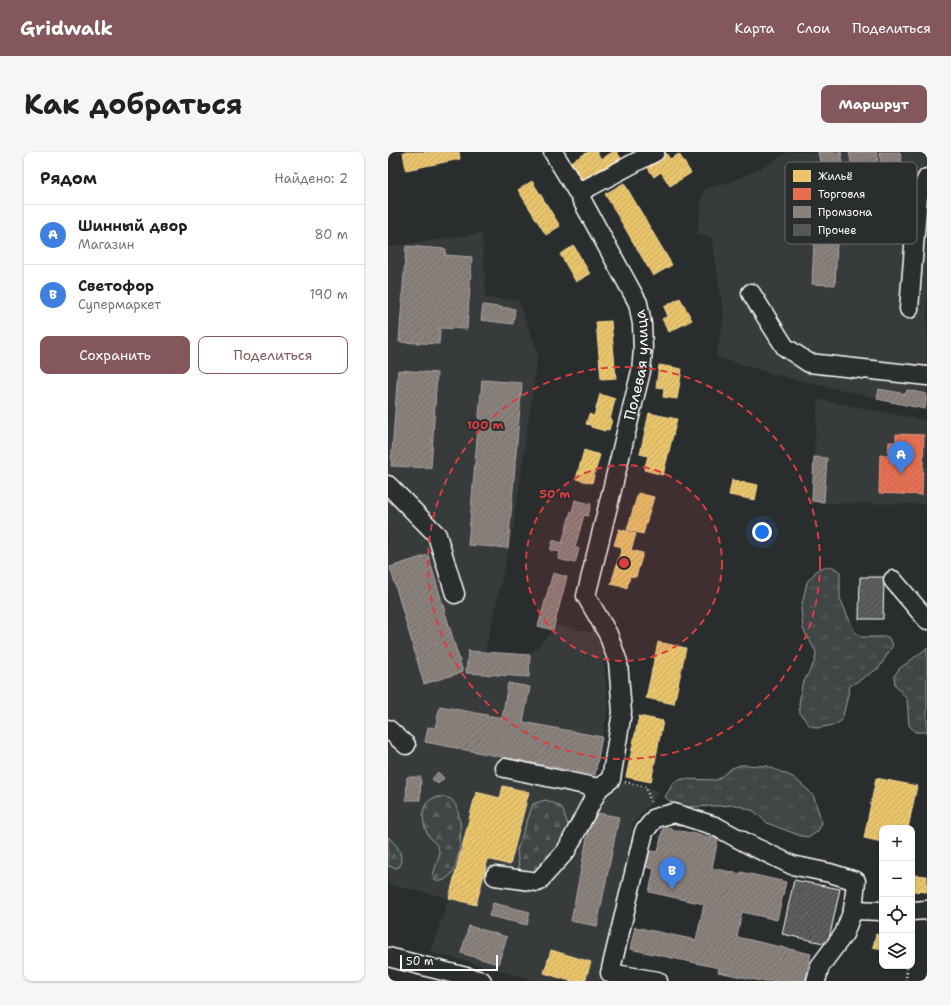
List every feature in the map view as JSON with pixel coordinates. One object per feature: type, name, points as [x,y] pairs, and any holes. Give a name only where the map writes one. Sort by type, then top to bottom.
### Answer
[{"type":"street","name":"Полевая улица","points":[[553,152],[578,193],[638,303],[642,324],[643,350],[641,371],[586,596],[608,634],[618,662],[622,712],[605,784]]},
{"type":"street","points":[[578,193],[655,152]]},
{"type":"street","points":[[917,209],[918,197],[927,178]]},
{"type":"street","points":[[909,309],[914,244]]},
{"type":"street","points":[[751,293],[785,347],[809,363],[927,376]]},
{"type":"street","points":[[388,485],[437,535],[456,594]]},
{"type":"street","points":[[893,580],[927,620]]},
{"type":"street","points":[[388,729],[406,745]]},
{"type":"street","points":[[495,876],[538,882],[566,851],[605,784],[505,768]]},
{"type":"street","points":[[658,981],[608,977],[644,832],[655,818],[674,813],[715,826],[792,865],[830,873],[856,881],[853,910],[844,934],[820,966],[816,981]]},
{"type":"street","points":[[853,910],[879,911]]},
{"type":"street","points":[[915,911],[927,910]]},
{"type":"street","points":[[388,957],[482,981]]},
{"type":"path","points":[[605,784],[646,787],[655,818]]},
{"type":"path","points":[[906,981],[907,969]]},
{"type":"shaded area","points":[[786,152],[927,152],[927,409],[780,376],[716,357],[724,318],[712,238],[697,234],[703,190],[733,181],[757,170]]},
{"type":"shaded area","points":[[482,233],[486,298],[518,300],[538,353],[513,529],[485,652],[530,655],[553,630],[554,625],[601,634],[608,708],[595,775],[660,791],[633,824],[601,981],[539,981],[430,952],[449,898],[388,884],[388,247]]},
{"type":"shaded area","points":[[818,399],[927,421],[927,504],[810,503]]},
{"type":"green space","points":[[833,567],[840,572],[840,598],[854,631],[861,637],[888,637],[893,645],[879,668],[850,686],[842,720],[835,725],[817,728],[809,725],[800,713],[799,704],[802,685],[815,661],[816,652],[803,629],[801,609],[807,582],[819,568]]},
{"type":"green space","points":[[927,648],[927,732],[915,732],[909,725],[907,699],[895,685],[894,676],[899,669]]},
{"type":"green space","points":[[741,765],[767,766],[793,777],[814,797],[822,823],[818,831],[810,837],[801,836],[767,823],[754,811],[736,805],[690,807],[672,803],[665,797],[674,782],[682,779],[717,780],[732,768]]},
{"type":"green space","points":[[437,797],[452,800],[457,808],[461,834],[457,862],[452,873],[445,880],[436,881],[433,875],[438,860],[439,851],[425,828],[423,811],[427,802]]},
{"type":"green space","points":[[545,800],[562,808],[568,825],[561,852],[534,875],[525,875],[519,869],[517,850],[533,804]]},
{"type":"green space","points":[[388,837],[395,844],[400,853],[400,866],[397,868],[388,866]]},
{"type":"building: Жильё","points":[[403,152],[459,152],[460,159],[406,170]]},
{"type":"building: Жильё","points":[[588,152],[597,152],[601,159],[613,152],[617,152],[623,162],[582,185],[569,163]]},
{"type":"building: Жильё","points":[[666,153],[670,159],[679,154],[691,173],[670,186],[661,172],[654,177],[646,165]]},
{"type":"building: Жильё","points":[[532,181],[560,226],[546,235],[518,190]]},
{"type":"building: Жильё","points":[[624,183],[672,265],[653,276],[605,194]]},
{"type":"building: Жильё","points":[[574,246],[590,274],[576,282],[560,254]]},
{"type":"building: Жильё","points":[[680,298],[692,320],[669,332],[662,319],[668,316],[664,307]]},
{"type":"building: Жильё","points":[[611,321],[616,378],[601,379],[596,322]]},
{"type":"building: Жильё","points":[[659,365],[682,369],[677,399],[663,397],[664,388],[656,387]]},
{"type":"building: Жильё","points":[[600,394],[615,399],[609,430],[605,429],[605,431],[586,424],[589,414],[594,416]]},
{"type":"building: Жильё","points":[[649,413],[677,419],[663,475],[644,470],[648,456],[640,454]]},
{"type":"building: Жильё","points":[[584,450],[600,455],[592,483],[576,479]]},
{"type":"building: Жильё","points":[[732,480],[758,485],[755,500],[729,495]]},
{"type":"building: Жильё","points":[[638,493],[654,497],[643,534],[627,530]]},
{"type":"building: Жильё","points":[[619,529],[636,534],[631,550],[643,553],[636,577],[630,576],[627,588],[611,584],[622,547],[614,545]]},
{"type":"building: Жильё","points":[[658,642],[686,648],[674,704],[646,698]]},
{"type":"building: Жильё","points":[[639,716],[663,721],[651,782],[626,777]]},
{"type":"building: Жильё","points":[[876,778],[917,786],[909,825],[879,825],[879,841],[864,838]]},
{"type":"building: Жильё","points":[[503,786],[529,792],[510,865],[488,859],[476,905],[449,898],[476,792],[500,798]]},
{"type":"building: Жильё","points":[[915,875],[927,876],[927,892],[915,891]]},
{"type":"building: Жильё","points":[[876,934],[879,935],[879,948],[873,947]]},
{"type":"building: Жильё","points":[[551,950],[591,962],[585,981],[570,981],[544,973]]},
{"type":"building: Торговля","points":[[896,434],[924,435],[922,495],[879,493],[880,455],[888,456],[889,442],[896,442]]},
{"type":"building: Промзона","points":[[818,152],[841,152],[843,162],[820,162]]},
{"type":"building: Промзона","points":[[849,152],[877,152],[878,162],[851,162]]},
{"type":"building: Промзона","points":[[879,152],[900,152],[902,162],[881,162]]},
{"type":"building: Промзона","points":[[814,244],[837,244],[835,285],[812,284]]},
{"type":"building: Промзона","points":[[406,246],[446,249],[445,255],[472,257],[467,329],[440,328],[439,344],[399,342]]},
{"type":"building: Промзона","points":[[483,305],[515,309],[513,324],[481,320]]},
{"type":"building: Промзона","points":[[398,370],[437,373],[431,468],[391,466]]},
{"type":"building: Промзона","points":[[482,380],[522,383],[508,548],[468,545]]},
{"type":"building: Промзона","points":[[879,389],[906,394],[907,390],[927,394],[925,409],[877,399]]},
{"type":"building: Промзона","points":[[814,457],[827,458],[824,502],[812,501]]},
{"type":"building: Промзона","points":[[575,500],[591,504],[588,516],[584,515],[575,547],[579,549],[575,563],[558,559],[560,552],[550,550],[553,540],[562,543]]},
{"type":"building: Промзона","points":[[428,555],[463,672],[424,684],[390,567]]},
{"type":"building: Промзона","points":[[553,573],[567,577],[553,630],[538,626]]},
{"type":"building: Промзона","points":[[468,651],[530,655],[529,677],[466,673]]},
{"type":"building: Промзона","points":[[508,683],[530,687],[523,722],[602,737],[595,775],[425,742],[428,727],[435,728],[440,706],[502,718]]},
{"type":"building: Промзона","points":[[438,772],[444,778],[438,784],[432,779]]},
{"type":"building: Промзона","points":[[407,777],[421,777],[420,800],[406,800]]},
{"type":"building: Промзона","points":[[592,812],[619,817],[597,926],[571,921]]},
{"type":"building: Промзона","points":[[663,827],[718,839],[712,868],[741,874],[741,872],[786,882],[777,920],[742,912],[737,937],[811,954],[805,981],[761,981],[718,972],[719,968],[630,949],[635,927],[696,940],[704,904],[649,892],[654,869],[642,866],[646,850],[658,852]]},
{"type":"building: Промзона","points":[[493,903],[530,912],[527,925],[489,916]]},
{"type":"building: Промзона","points":[[469,926],[507,937],[498,964],[461,953]]},
{"type":"building: Прочее","points":[[860,577],[884,577],[883,619],[859,619]]},
{"type":"building: Прочее","points":[[794,880],[840,889],[828,944],[782,934]]},
{"type":"place","name":"Шинный двор","points":[[901,474]]},
{"type":"place","name":"Светофор","points":[[672,890]]}]
